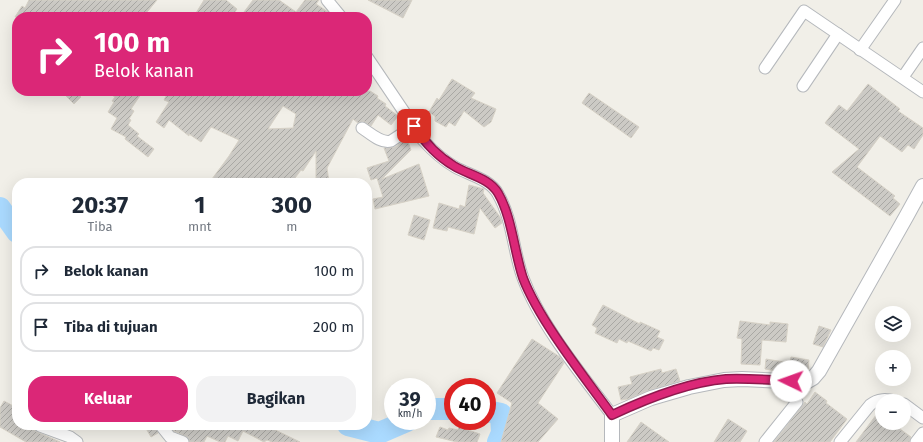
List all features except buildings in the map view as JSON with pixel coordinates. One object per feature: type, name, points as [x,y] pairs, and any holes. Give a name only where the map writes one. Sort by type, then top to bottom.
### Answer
[{"type":"street","points":[[327,0],[337,12]]},
{"type":"street","points":[[860,50],[892,1]]},
{"type":"street","points":[[765,68],[804,11],[923,92]]},
{"type":"street","points":[[803,86],[838,34]]},
{"type":"street","points":[[903,77],[923,48]]},
{"type":"street","points":[[372,64],[423,140],[454,166],[488,183],[498,194],[508,219],[523,278],[534,301],[574,365],[612,415],[612,442]]},
{"type":"street","points":[[362,128],[383,141],[388,142],[414,126]]},
{"type":"street","points":[[612,415],[651,398],[689,387],[724,380],[742,379],[806,382],[813,378],[819,371],[923,186]]},
{"type":"street","points":[[840,442],[870,405],[875,401]]},
{"type":"street","points":[[765,442],[797,402]]},
{"type":"street","points":[[911,409],[923,418]]},
{"type":"street","points":[[51,430],[70,437],[77,442]]},
{"type":"street","points":[[916,442],[923,433]]},
{"type":"street","points":[[167,439],[183,442]]},
{"type":"waterway","points":[[0,208],[12,225]]},
{"type":"waterway","points":[[436,409],[444,409]]},
{"type":"waterway","points":[[496,413],[501,414],[502,433],[498,442]]},
{"type":"waterway","points":[[367,430],[379,433],[386,430]]},
{"type":"route","points":[[414,126],[423,140],[431,148],[454,166],[488,183],[498,194],[508,219],[523,278],[534,301],[574,365],[612,415],[651,398],[689,387],[724,380],[742,379],[791,381]]}]
